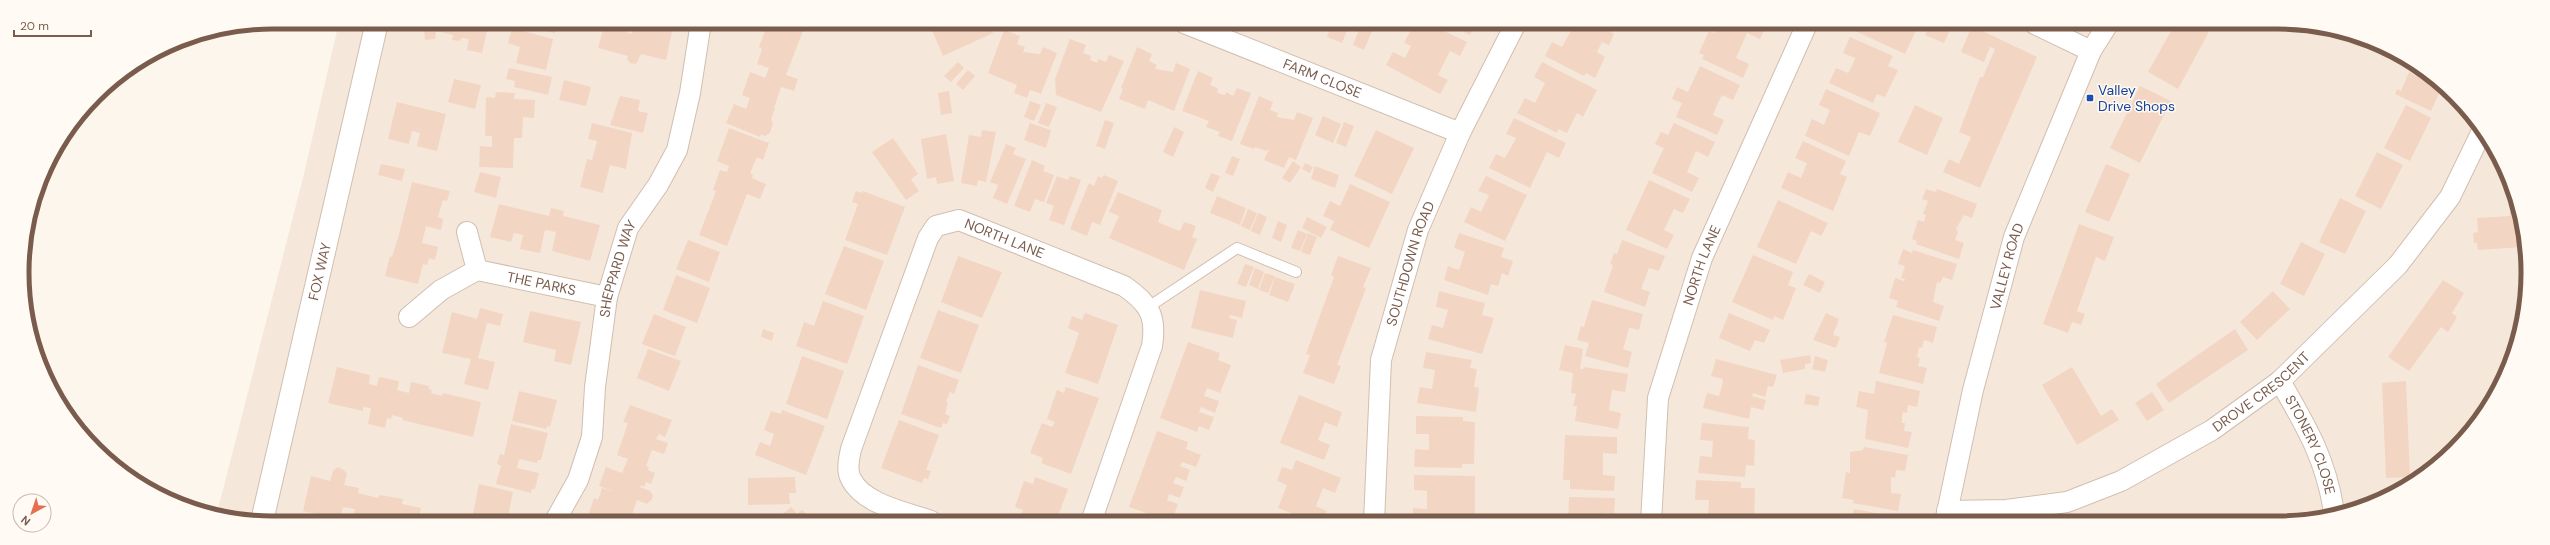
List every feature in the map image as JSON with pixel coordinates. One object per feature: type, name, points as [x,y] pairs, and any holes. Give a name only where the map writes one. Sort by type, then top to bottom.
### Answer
[{"type":"street","name":"FOX WAY","points":[[263,515],[375,29]]},
{"type":"street","name":"SHEPPARD WAY","points":[[558,516],[578,480],[592,437],[595,387],[606,297],[628,228],[658,185],[677,150],[690,93],[700,29]]},
{"type":"street","name":"FARM CLOSE","points":[[1199,29],[1460,133]]},
{"type":"street","name":"SOUTHDOWN ROAD","points":[[1374,516],[1381,360],[1418,230],[1460,133],[1513,29]]},
{"type":"street","name":"NORTH LANE","points":[[1651,516],[1660,391],[1702,258],[1804,29]]},
{"type":"street","points":[[2045,29],[2091,51]]},
{"type":"street","name":"VALLEY ROAD","points":[[1946,516],[1973,390],[2014,237],[2091,51],[2105,29]]},
{"type":"street","name":"DROVE CRESCENT","points":[[1956,516],[2036,508],[2067,502],[2121,481],[2212,430],[2280,381],[2398,265],[2450,197],[2479,136]]},
{"type":"street","name":"NORTH LANE","points":[[917,516],[873,500],[859,491],[850,479],[847,464],[851,449],[928,238],[936,226],[948,221],[959,220],[1124,286],[1140,298],[1147,308],[1155,326],[1152,346],[1093,516]]},
{"type":"street","points":[[409,317],[440,290],[477,270],[467,232]]},
{"type":"street","name":"THE PARKS","points":[[477,270],[606,297]]},
{"type":"street","name":"STONERY CLOSE","points":[[2280,381],[2307,428],[2329,480],[2334,509]]},
{"type":"lane","points":[[1147,308],[1237,248],[1296,272]]},
{"type":"shaded area","points":[[337,29],[2278,29],[2309,31],[2341,37],[2371,48],[2413,70],[2450,100],[2480,137],[2502,179],[2513,209],[2519,241],[2521,272],[2519,304],[2513,336],[2508,351],[2496,380],[2480,408],[2461,433],[2426,466],[2385,491],[2341,508],[2309,514],[2278,516],[272,516],[241,514],[218,510],[303,178]]},
{"type":"building","points":[[424,29],[487,29],[482,53],[467,50],[469,39],[461,38],[460,41],[452,40],[453,35],[436,31],[435,39],[425,40]]},
{"type":"building","points":[[512,29],[553,39],[546,70],[516,63],[520,47],[508,43]]},
{"type":"building","points":[[537,29],[556,29],[555,33]]},
{"type":"building","points":[[603,29],[627,29],[626,32],[632,34],[633,29],[673,29],[666,60],[641,54],[636,64],[630,63],[627,59],[628,56],[598,48]]},
{"type":"building","points":[[766,29],[776,32],[777,29],[804,29],[786,75],[798,79],[794,91],[781,87],[771,120],[773,123],[770,133],[765,136],[761,134],[760,137],[726,123],[734,104],[746,109],[750,98],[742,95],[750,72],[765,78],[769,68],[757,64],[762,49],[759,47]]},
{"type":"building","points":[[931,29],[991,29],[993,33],[943,56]]},
{"type":"building","points":[[1330,29],[1348,29],[1342,43],[1327,37]]},
{"type":"building","points":[[1359,29],[1372,31],[1364,50],[1353,45]]},
{"type":"building","points":[[1411,29],[1440,29],[1467,42],[1460,56],[1450,51],[1438,75],[1448,80],[1440,94],[1386,65],[1393,52],[1405,58],[1411,46],[1404,43]]},
{"type":"building","points":[[1458,29],[1472,29],[1470,35]]},
{"type":"building","points":[[1572,29],[1608,29],[1614,34],[1609,45],[1602,42],[1597,52],[1605,57],[1595,78],[1586,73],[1584,76],[1545,56],[1552,42],[1562,47]]},
{"type":"building","points":[[1716,29],[1765,29],[1760,39],[1747,33],[1736,58],[1749,64],[1743,78],[1702,59],[1704,55],[1699,53],[1709,31],[1714,33]]},
{"type":"building","points":[[1909,29],[1915,32],[1905,54],[1853,30]]},
{"type":"building","points":[[1928,29],[1951,29],[1944,43],[1925,35]]},
{"type":"building","points":[[1971,29],[1978,29],[2037,57],[1980,188],[1943,172],[1949,159],[1959,164],[1971,137],[1959,132],[1980,77],[1983,77],[1995,49],[1990,47],[1984,62],[1961,52]]},
{"type":"building","points":[[2172,29],[2210,29],[2178,89],[2148,72]]},
{"type":"building","points":[[1004,30],[1020,36],[1017,44],[1025,47],[1023,52],[1040,54],[1043,47],[1057,53],[1041,94],[1030,90],[1027,98],[1014,93],[1017,85],[988,73]]},
{"type":"building","points":[[1850,37],[1893,56],[1888,66],[1898,70],[1885,97],[1877,94],[1873,103],[1829,83],[1836,68],[1848,73],[1852,66],[1855,58],[1843,53]]},
{"type":"building","points":[[1070,39],[1086,45],[1083,53],[1091,56],[1090,60],[1097,63],[1098,59],[1106,62],[1109,55],[1124,61],[1101,112],[1056,95],[1055,79]]},
{"type":"building","points":[[1137,47],[1152,54],[1149,61],[1157,65],[1155,69],[1173,72],[1176,63],[1190,69],[1174,111],[1148,100],[1145,109],[1119,99],[1123,89],[1121,88]]},
{"type":"building","points":[[958,62],[964,68],[951,82],[944,76]]},
{"type":"building","points":[[1542,62],[1597,90],[1583,117],[1577,113],[1567,133],[1558,129],[1557,133],[1517,113],[1525,98],[1535,103],[1545,83],[1534,77]]},
{"type":"building","points":[[1700,66],[1740,85],[1733,100],[1722,95],[1717,105],[1713,115],[1724,120],[1717,135],[1676,117],[1682,103],[1672,99],[1677,87],[1688,92]]},
{"type":"building","points":[[509,68],[552,77],[548,95],[514,87],[515,81],[506,79]]},
{"type":"building","points":[[968,70],[975,76],[963,90],[956,84]]},
{"type":"building","points":[[1198,71],[1213,78],[1210,85],[1218,88],[1217,92],[1220,94],[1225,95],[1226,92],[1233,96],[1237,88],[1251,93],[1232,141],[1218,136],[1220,132],[1206,127],[1209,121],[1182,111]]},
{"type":"building","points":[[2409,72],[2416,76],[2417,73],[2440,91],[2431,111],[2395,94],[2397,89],[2401,91]]},
{"type":"building","points":[[454,79],[481,85],[475,109],[448,102]]},
{"type":"building","points":[[564,80],[591,87],[586,106],[559,100]]},
{"type":"building","points":[[2140,86],[2171,101],[2140,163],[2110,148]]},
{"type":"building","points":[[1826,89],[1880,113],[1870,136],[1859,132],[1849,156],[1805,136],[1812,119],[1824,125],[1830,110],[1819,105]]},
{"type":"building","points":[[949,91],[952,113],[941,115],[938,93]]},
{"type":"building","points":[[496,92],[515,93],[514,99],[535,100],[534,118],[523,117],[522,138],[514,138],[513,168],[479,167],[480,146],[492,147],[492,136],[485,136],[486,97],[495,98]]},
{"type":"building","points":[[620,96],[640,100],[638,111],[648,113],[643,133],[610,125]]},
{"type":"building","points":[[1259,96],[1273,102],[1270,110],[1278,113],[1277,117],[1294,120],[1297,112],[1313,118],[1296,160],[1289,157],[1284,168],[1264,160],[1269,149],[1266,151],[1255,147],[1254,149],[1240,144]]},
{"type":"building","points":[[1030,101],[1041,105],[1034,121],[1024,117]]},
{"type":"building","points":[[397,102],[446,114],[437,151],[417,146],[420,133],[412,131],[409,144],[388,139]]},
{"type":"building","points":[[1046,103],[1057,107],[1049,127],[1038,123]]},
{"type":"building","points":[[1915,105],[1943,118],[1927,155],[1898,142]]},
{"type":"building","points":[[2406,105],[2431,118],[2410,161],[2384,148]]},
{"type":"building","points":[[1323,116],[1341,124],[1333,143],[1315,135]]},
{"type":"building","points":[[1514,118],[1566,143],[1559,158],[1547,152],[1530,188],[1489,168],[1496,154],[1505,158],[1516,138],[1506,134]]},
{"type":"building","points":[[1105,120],[1114,123],[1105,149],[1096,146]]},
{"type":"building","points":[[1344,122],[1354,126],[1346,147],[1336,143]]},
{"type":"building","points":[[592,123],[632,133],[626,169],[610,165],[603,193],[580,187],[587,159],[592,160],[597,141],[588,139]]},
{"type":"building","points":[[1030,123],[1051,130],[1046,148],[1024,140]]},
{"type":"building","points":[[1674,123],[1715,142],[1708,157],[1696,151],[1687,172],[1699,178],[1692,192],[1652,173],[1664,148],[1655,144],[1661,132],[1668,135]]},
{"type":"building","points":[[1174,127],[1184,132],[1173,157],[1163,152]]},
{"type":"building","points":[[729,128],[769,143],[763,160],[757,157],[750,173],[753,175],[752,178],[766,184],[760,199],[747,194],[727,246],[699,235],[716,191],[713,190],[720,170],[727,172],[729,166],[717,161]]},
{"type":"building","points":[[982,130],[996,132],[986,182],[978,180],[977,186],[961,183],[969,135],[981,137]]},
{"type":"building","points":[[1376,130],[1414,148],[1392,194],[1354,176]]},
{"type":"building","points":[[946,134],[954,181],[937,184],[936,177],[927,179],[921,139]]},
{"type":"building","points":[[893,138],[918,174],[911,179],[919,191],[906,200],[872,152]]},
{"type":"building","points":[[1803,141],[1846,161],[1840,174],[1847,177],[1833,211],[1781,188],[1788,172],[1801,178],[1807,163],[1795,158]]},
{"type":"building","points":[[1006,144],[1016,148],[1013,154],[1026,159],[1007,204],[993,198],[998,185],[990,182]]},
{"type":"building","points":[[2377,152],[2403,165],[2381,209],[2355,196]]},
{"type":"building","points":[[1232,156],[1240,159],[1233,176],[1225,173]]},
{"type":"building","points":[[1032,160],[1045,166],[1043,171],[1054,175],[1044,202],[1035,199],[1030,212],[1014,206]]},
{"type":"building","points":[[1293,161],[1301,167],[1290,183],[1282,178]]},
{"type":"building","points":[[1305,163],[1313,167],[1310,173],[1302,169]]},
{"type":"building","points":[[381,164],[405,169],[402,181],[378,175]]},
{"type":"building","points":[[2106,164],[2130,174],[2109,222],[2085,212]]},
{"type":"building","points":[[1315,166],[1339,175],[1335,188],[1311,179]]},
{"type":"building","points":[[480,172],[501,177],[496,198],[474,192]]},
{"type":"building","points":[[1211,173],[1220,176],[1213,192],[1205,188]]},
{"type":"building","points":[[1104,175],[1118,181],[1100,225],[1092,222],[1087,236],[1070,229],[1089,183],[1094,186],[1098,176],[1102,178]]},
{"type":"building","points":[[1057,176],[1068,180],[1070,176],[1081,180],[1064,225],[1049,220],[1054,206],[1046,203]]},
{"type":"building","points":[[1486,176],[1527,195],[1505,241],[1464,222],[1471,207],[1481,212],[1489,195],[1478,191]]},
{"type":"building","points":[[1649,180],[1690,199],[1683,213],[1674,209],[1664,230],[1674,235],[1667,249],[1626,230]]},
{"type":"building","points":[[412,182],[450,191],[447,201],[443,200],[438,217],[443,219],[441,230],[426,226],[422,243],[438,247],[435,260],[429,258],[427,265],[423,264],[418,284],[385,276],[390,256],[392,257],[398,238]]},
{"type":"building","points":[[1350,184],[1390,202],[1369,248],[1330,230],[1334,221],[1323,216],[1330,201],[1340,206]]},
{"type":"building","points":[[1926,189],[1936,192],[1937,189],[1977,204],[1972,218],[1964,215],[1956,229],[1958,232],[1955,240],[1964,243],[1959,259],[1916,244],[1917,241],[1912,239],[1918,220],[1924,222],[1926,215],[1923,214],[1928,201],[1922,199]]},
{"type":"building","points":[[856,191],[862,193],[863,191],[905,207],[887,255],[845,240],[858,204],[852,202]]},
{"type":"building","points":[[1118,192],[1162,210],[1158,222],[1162,224],[1180,231],[1184,222],[1196,226],[1192,237],[1197,239],[1184,270],[1109,238],[1119,216],[1109,212]]},
{"type":"building","points":[[1217,196],[1246,208],[1240,225],[1210,213]]},
{"type":"building","points":[[2340,198],[2366,211],[2345,254],[2319,242]]},
{"type":"building","points":[[1778,200],[1828,223],[1821,236],[1811,231],[1796,264],[1757,247]]},
{"type":"building","points":[[499,204],[549,216],[551,208],[564,211],[563,216],[600,225],[590,261],[552,251],[556,232],[545,230],[540,253],[520,249],[523,235],[514,233],[511,242],[490,237]]},
{"type":"building","points":[[1248,209],[1257,213],[1250,230],[1241,226]]},
{"type":"building","points":[[2510,211],[2513,211],[2519,247],[2478,250],[2477,243],[2474,243],[2473,233],[2478,232],[2477,218],[2510,216]]},
{"type":"building","points":[[1258,213],[1267,217],[1260,235],[1251,231]]},
{"type":"building","points":[[1307,217],[1327,227],[1321,238],[1302,228]]},
{"type":"building","points":[[1278,221],[1287,225],[1281,242],[1272,238]]},
{"type":"building","points":[[2079,224],[2114,237],[2105,261],[2096,257],[2077,311],[2085,314],[2081,325],[2072,322],[2068,333],[2043,324]]},
{"type":"building","points":[[1298,230],[1307,234],[1300,251],[1291,248]]},
{"type":"building","points":[[1308,233],[1317,237],[1310,255],[1301,252]]},
{"type":"building","points":[[1459,233],[1504,248],[1501,257],[1513,261],[1508,276],[1502,273],[1498,286],[1491,284],[1488,295],[1444,280],[1448,266],[1459,270],[1465,252],[1454,248]]},
{"type":"building","points":[[688,240],[720,252],[709,282],[676,269]]},
{"type":"building","points":[[1622,240],[1665,256],[1659,271],[1649,268],[1641,289],[1650,292],[1645,307],[1604,292],[1613,265],[1610,264],[1614,253],[1617,254]]},
{"type":"building","points":[[2301,242],[2325,254],[2304,296],[2280,284]]},
{"type":"building","points":[[844,246],[884,261],[866,310],[825,294]]},
{"type":"building","points":[[1903,249],[1912,253],[1913,250],[1957,264],[1952,280],[1943,277],[1940,283],[1937,282],[1933,302],[1944,306],[1939,321],[1896,307],[1898,301],[1889,298],[1895,278],[1904,281],[1905,279],[1901,278],[1905,266],[1898,264]]},
{"type":"building","points":[[1753,255],[1793,272],[1788,285],[1796,288],[1783,320],[1774,316],[1773,320],[1732,302]]},
{"type":"building","points":[[958,256],[1002,272],[982,318],[941,302]]},
{"type":"building","points":[[1338,256],[1371,268],[1363,287],[1366,288],[1337,365],[1341,366],[1334,384],[1303,373],[1310,355],[1306,354],[1334,277],[1331,275]]},
{"type":"building","points":[[1245,264],[1254,267],[1246,287],[1237,284]]},
{"type":"building","points":[[1255,268],[1264,272],[1258,289],[1249,285]]},
{"type":"building","points":[[1265,273],[1275,276],[1268,293],[1259,290]]},
{"type":"building","points":[[1809,274],[1825,282],[1820,293],[1803,285]]},
{"type":"building","points":[[676,275],[710,288],[697,323],[663,310]]},
{"type":"building","points":[[1275,277],[1295,284],[1288,302],[1269,295]]},
{"type":"building","points":[[2443,280],[2464,293],[2452,313],[2457,317],[2448,332],[2441,327],[2409,371],[2388,357]]},
{"type":"building","points":[[1200,290],[1246,301],[1242,318],[1230,315],[1229,318],[1237,320],[1233,338],[1191,328]]},
{"type":"building","points":[[1439,291],[1485,303],[1482,315],[1494,318],[1482,354],[1428,339],[1432,325],[1443,328],[1448,310],[1436,307]]},
{"type":"building","points":[[2273,291],[2290,309],[2257,340],[2240,322]]},
{"type":"building","points":[[1592,300],[1643,314],[1639,330],[1629,328],[1623,349],[1632,352],[1628,368],[1585,356],[1589,343],[1577,340],[1581,326],[1584,327]]},
{"type":"building","points":[[823,301],[864,316],[847,364],[796,346],[804,322],[814,326]]},
{"type":"building","points":[[480,308],[503,314],[500,326],[487,323],[478,358],[495,362],[488,390],[464,384],[471,359],[442,353],[452,312],[477,319]]},
{"type":"building","points":[[938,310],[979,325],[961,373],[920,358]]},
{"type":"building","points":[[530,311],[581,322],[571,365],[554,361],[556,350],[523,342]]},
{"type":"building","points":[[1085,313],[1118,325],[1098,384],[1065,373],[1079,333],[1068,328],[1072,316],[1082,320]]},
{"type":"building","points":[[1729,313],[1770,330],[1764,343],[1755,340],[1750,351],[1719,338]]},
{"type":"building","points":[[1826,313],[1839,319],[1833,335],[1840,337],[1836,348],[1813,340]]},
{"type":"building","points":[[654,314],[686,327],[675,356],[642,344]]},
{"type":"building","points":[[1893,315],[1937,327],[1933,343],[1924,340],[1922,348],[1919,347],[1917,357],[1920,358],[1918,366],[1927,368],[1923,384],[1879,373],[1887,343],[1884,342]]},
{"type":"building","points":[[763,329],[774,333],[772,341],[761,337]]},
{"type":"building","points":[[2235,329],[2248,350],[2169,403],[2156,384]]},
{"type":"building","points":[[1188,342],[1220,353],[1218,360],[1231,365],[1220,393],[1207,388],[1204,396],[1219,401],[1215,413],[1201,407],[1199,412],[1214,417],[1209,430],[1199,426],[1197,432],[1160,418]]},
{"type":"building","points":[[1565,345],[1583,349],[1580,369],[1583,369],[1584,367],[1628,374],[1625,392],[1612,390],[1609,410],[1621,413],[1618,429],[1575,421],[1577,406],[1573,406],[1576,394],[1571,393],[1573,373],[1559,370]]},
{"type":"building","points":[[648,349],[681,361],[669,391],[637,378]]},
{"type":"building","points":[[1426,352],[1472,360],[1470,368],[1477,369],[1474,387],[1479,388],[1476,412],[1417,403],[1420,387],[1432,389],[1435,370],[1423,368]]},
{"type":"building","points":[[1810,355],[1811,363],[1805,364],[1805,369],[1783,373],[1780,360]]},
{"type":"building","points":[[802,356],[844,371],[827,419],[786,404]]},
{"type":"building","points":[[1815,356],[1828,360],[1825,372],[1812,369]]},
{"type":"building","points":[[1716,359],[1777,375],[1773,387],[1768,386],[1765,397],[1753,393],[1752,396],[1766,400],[1763,410],[1751,407],[1749,419],[1703,408],[1707,393],[1719,396],[1722,386],[1723,379],[1711,376]]},
{"type":"building","points":[[918,365],[959,380],[954,394],[950,392],[946,402],[948,403],[945,414],[950,416],[947,424],[943,423],[941,428],[901,414]]},
{"type":"building","points":[[337,367],[370,375],[369,384],[377,386],[379,377],[399,381],[397,390],[409,393],[411,382],[429,386],[428,389],[432,390],[431,393],[442,396],[443,393],[481,402],[473,437],[402,420],[403,418],[392,415],[391,419],[387,418],[385,428],[368,424],[371,408],[363,407],[363,411],[328,403]]},
{"type":"building","points":[[2072,367],[2101,416],[2112,409],[2119,420],[2077,445],[2042,385]]},
{"type":"building","points":[[1876,381],[1920,391],[1917,407],[1908,405],[1907,413],[1903,412],[1902,423],[1905,423],[1904,431],[1912,432],[1908,448],[1865,439],[1868,410],[1856,407],[1859,391],[1874,394]]},
{"type":"building","points":[[2406,381],[2409,477],[2386,478],[2382,383]]},
{"type":"building","points":[[1066,387],[1099,398],[1071,474],[1041,463],[1043,458],[1030,453],[1042,423],[1052,427],[1055,422],[1047,419],[1057,390],[1064,393]]},
{"type":"building","points":[[519,391],[557,400],[550,427],[547,426],[546,429],[512,421]]},
{"type":"building","points":[[2152,392],[2164,410],[2147,421],[2135,403]]},
{"type":"building","points":[[1806,394],[1820,397],[1818,406],[1804,404]]},
{"type":"building","points":[[1299,395],[1342,412],[1337,427],[1325,422],[1318,440],[1330,445],[1324,460],[1280,443]]},
{"type":"building","points":[[630,405],[672,420],[665,437],[659,434],[656,439],[668,443],[664,454],[652,450],[646,466],[649,467],[648,470],[655,473],[651,484],[646,482],[644,487],[641,485],[640,487],[650,491],[653,495],[652,499],[647,504],[637,500],[632,515],[637,516],[588,516],[594,498],[598,500],[602,488],[616,492],[599,486],[606,467],[622,473],[628,459],[617,455],[628,423],[623,422]]},
{"type":"building","points":[[782,410],[825,426],[806,475],[755,455],[760,442],[770,446],[774,434],[764,430],[771,411],[781,414]]},
{"type":"building","points":[[1416,416],[1463,417],[1463,421],[1475,422],[1474,464],[1462,464],[1462,468],[1414,467],[1415,449],[1429,450],[1429,434],[1416,434]]},
{"type":"building","points":[[899,420],[939,435],[926,470],[931,471],[928,479],[924,478],[922,483],[881,468]]},
{"type":"building","points":[[1702,423],[1749,427],[1748,439],[1755,440],[1754,466],[1746,465],[1745,477],[1698,473],[1700,456],[1712,457],[1713,441],[1700,440]]},
{"type":"building","points":[[511,424],[548,433],[541,460],[538,460],[537,463],[519,459],[517,468],[539,473],[535,489],[532,489],[531,493],[496,484],[501,466],[497,464],[500,454],[504,455]]},
{"type":"building","points":[[1157,431],[1188,442],[1186,449],[1201,455],[1196,467],[1182,462],[1180,466],[1190,470],[1186,481],[1176,477],[1173,483],[1184,487],[1180,498],[1169,494],[1167,500],[1178,504],[1174,516],[1162,514],[1162,516],[1155,516],[1129,507]]},
{"type":"building","points":[[1565,435],[1617,437],[1617,454],[1603,453],[1603,475],[1615,476],[1614,491],[1570,489],[1570,480],[1563,480]]},
{"type":"building","points":[[1864,447],[1908,455],[1905,471],[1896,470],[1895,478],[1891,477],[1891,493],[1901,494],[1898,511],[1853,503],[1854,500],[1842,498],[1846,472],[1850,473],[1850,452],[1863,450]]},
{"type":"building","points":[[1296,460],[1341,478],[1335,493],[1323,488],[1316,506],[1327,511],[1325,516],[1298,516],[1278,508],[1287,485],[1277,481],[1282,467],[1292,470]]},
{"type":"building","points":[[338,467],[344,470],[347,474],[344,485],[359,488],[358,493],[378,498],[380,495],[403,499],[402,504],[421,508],[419,516],[353,516],[355,509],[343,507],[341,516],[326,516],[303,511],[311,476],[330,481],[333,471]]},
{"type":"building","points":[[1414,475],[1475,476],[1475,515],[1413,516],[1413,508],[1427,509],[1427,491],[1414,490]]},
{"type":"building","points":[[795,477],[796,493],[789,493],[790,504],[748,505],[748,478]]},
{"type":"building","points":[[1035,477],[1068,489],[1058,516],[1021,516],[1023,510],[1015,507],[1024,481],[1033,484]]},
{"type":"building","points":[[1696,480],[1741,482],[1741,488],[1755,488],[1754,516],[1695,516],[1695,514],[1708,515],[1709,500],[1695,500]]},
{"type":"building","points":[[479,484],[513,492],[508,516],[483,516],[473,514]]},
{"type":"building","points":[[1569,497],[1615,498],[1614,514],[1604,513],[1604,516],[1568,516]]},
{"type":"building","points":[[791,507],[797,514],[802,510],[808,516],[781,516]]},
{"type":"building","points":[[1854,509],[1892,516],[1852,516]]},
{"type":"place","name":"Valley Drive Shops","points":[[2090,98]]}]
